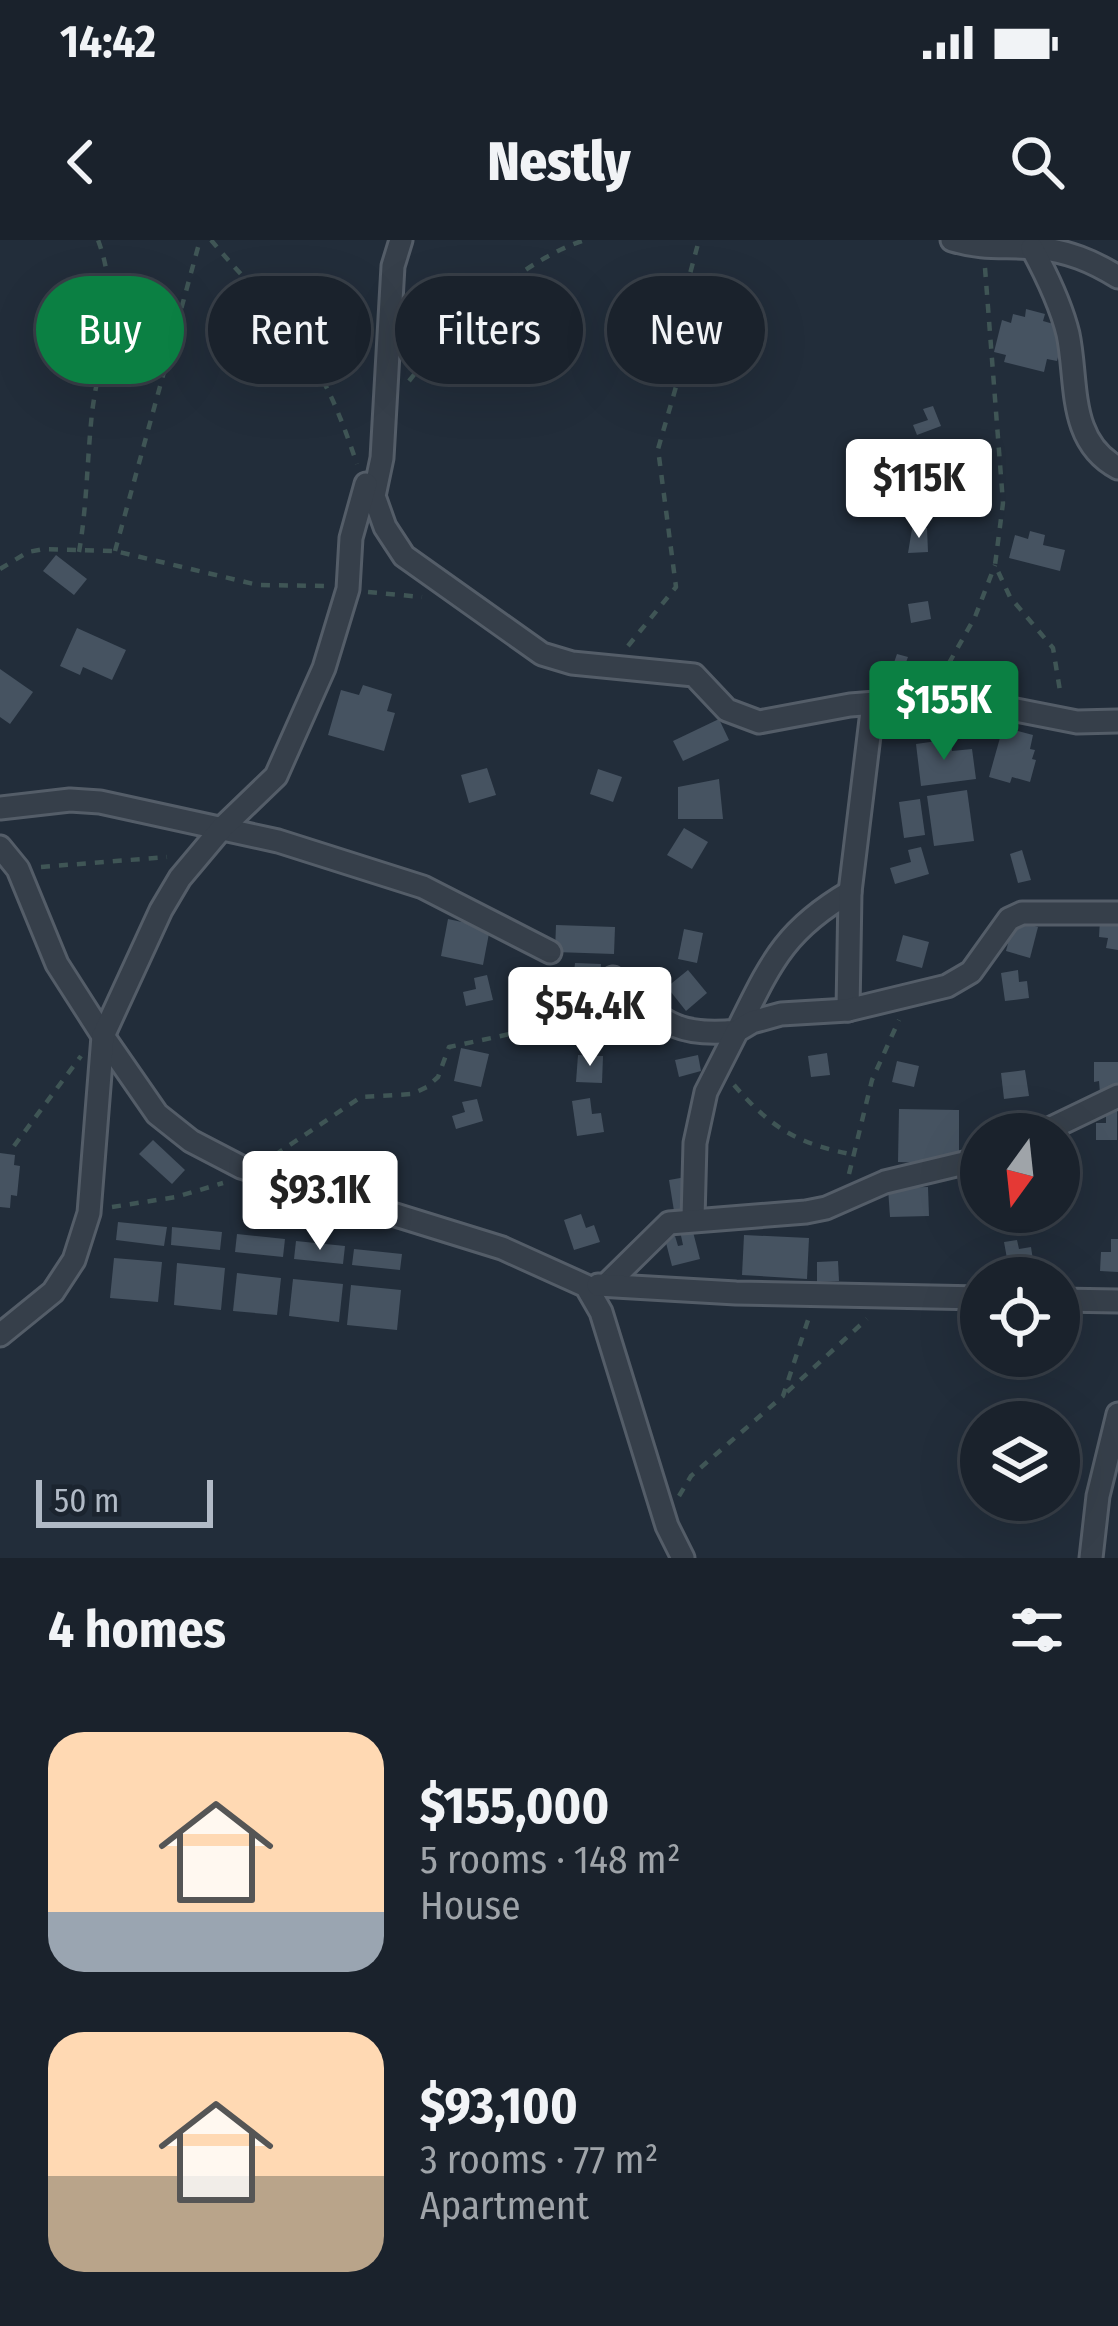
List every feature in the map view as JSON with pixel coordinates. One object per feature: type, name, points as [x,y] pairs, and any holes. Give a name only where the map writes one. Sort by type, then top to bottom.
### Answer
[{"type":"street","points":[[401,240],[393,266],[382,458],[374,496],[404,556],[542,654],[608,668],[694,675],[727,710],[759,722],[928,699],[970,701],[1077,722],[1118,721]]},
{"type":"street","points":[[952,240],[1090,260],[1118,277]]},
{"type":"street","points":[[1032,248],[1068,336],[1076,407],[1090,443],[1118,468]]},
{"type":"street","points":[[0,1335],[53,1292],[74,1260],[89,1213],[102,1041],[161,910],[199,854],[276,776],[324,668],[348,589],[351,538],[366,484]]},
{"type":"street","points":[[848,1010],[850,892],[873,703]]},
{"type":"street","points":[[0,808],[70,800],[100,802],[320,853],[423,887],[550,952]]},
{"type":"street","points":[[0,847],[18,869],[58,964],[102,1041],[157,1114],[190,1141],[254,1171],[502,1248],[597,1285],[960,1297]]},
{"type":"street","points":[[693,1219],[695,1143],[706,1092],[781,947],[823,908],[850,892]]},
{"type":"street","points":[[614,978],[680,1030],[698,1034],[737,1031],[781,1014],[848,1010],[947,986],[971,972],[1009,919],[1022,913],[1118,913]]},
{"type":"street","points":[[1080,1115],[1118,1096]]},
{"type":"street","points":[[597,1285],[669,1223],[806,1213],[885,1182],[960,1164]]},
{"type":"street","points":[[597,1285],[601,1312],[667,1526],[683,1558]]},
{"type":"street","points":[[1080,1300],[1118,1300]]},
{"type":"street","points":[[1090,1558],[1108,1444],[1118,1414]]},
{"type":"path","points":[[79,552],[92,409],[112,297],[98,240]]},
{"type":"path","points":[[115,551],[200,240]]},
{"type":"path","points":[[212,240],[317,370],[340,414],[366,484]]},
{"type":"path","points":[[517,276],[545,255],[585,240]]},
{"type":"path","points":[[608,668],[676,587],[658,449],[680,373],[687,285],[699,240]]},
{"type":"path","points":[[928,699],[974,617],[995,565],[1002,526],[983,245]]},
{"type":"path","points":[[0,569],[28,552],[115,551],[258,585],[462,598]]},
{"type":"path","points":[[995,565],[1010,597],[1053,648],[1062,700],[1077,722]]},
{"type":"path","points":[[18,869],[199,854]]},
{"type":"path","points":[[840,1203],[872,1080],[911,998]]},
{"type":"path","points":[[89,1213],[206,1191],[254,1171],[361,1097],[412,1094],[427,1087],[438,1077],[449,1047],[456,1043],[493,1040],[571,1022],[654,1038]]},
{"type":"path","points":[[14,1146],[71,1065],[102,1041]]},
{"type":"path","points":[[719,1067],[776,1128],[815,1147],[855,1155]]},
{"type":"path","points":[[783,1396],[816,1294]]},
{"type":"path","points":[[667,1526],[691,1476],[844,1337],[902,1296]]},
{"type":"building","points":[[1026,309],[1045,314],[1043,321],[1057,325],[1055,333],[1064,335],[1057,361],[1047,359],[1044,372],[1004,362],[1006,355],[994,352],[1002,320],[1011,323],[1013,314],[1025,317]]},
{"type":"building","points":[[933,406],[941,426],[917,435],[913,425],[928,420],[923,409]]},
{"type":"building","points":[[927,528],[928,552],[908,553],[912,529]]},
{"type":"building","points":[[1030,531],[1045,535],[1043,545],[1065,550],[1060,571],[1009,558],[1015,535],[1028,539]]},
{"type":"building","points":[[56,555],[87,579],[74,595],[43,571]]},
{"type":"building","points":[[928,601],[931,619],[911,623],[908,604]]},
{"type":"building","points":[[77,628],[126,650],[112,680],[83,667],[80,675],[60,666]]},
{"type":"building","points":[[897,654],[908,657],[905,665],[915,668],[911,680],[890,674]]},
{"type":"building","points":[[0,669],[33,692],[10,724],[0,717]]},
{"type":"building","points":[[363,685],[392,694],[387,711],[395,713],[384,751],[328,735],[341,690],[359,695]]},
{"type":"building","points":[[944,715],[973,716],[972,733],[944,732]]},
{"type":"building","points":[[719,719],[729,740],[683,761],[673,741]]},
{"type":"building","points":[[1003,727],[1033,735],[1030,749],[1035,750],[1032,759],[1036,760],[1030,782],[989,777]]},
{"type":"building","points":[[951,739],[952,751],[972,749],[976,779],[921,786],[916,744]]},
{"type":"building","points":[[487,768],[496,795],[469,803],[461,775]]},
{"type":"building","points":[[598,769],[622,777],[613,802],[590,794]]},
{"type":"building","points":[[719,779],[723,819],[678,819],[678,787]]},
{"type":"building","points":[[967,790],[974,841],[934,846],[927,796]]},
{"type":"building","points":[[920,799],[925,835],[904,838],[899,802]]},
{"type":"building","points":[[684,828],[708,842],[692,869],[667,855]]},
{"type":"building","points":[[921,847],[929,874],[895,884],[890,868],[911,862],[908,850]]},
{"type":"building","points":[[1022,850],[1031,880],[1018,883],[1010,854]]},
{"type":"building","points":[[448,919],[490,928],[483,965],[441,956]]},
{"type":"building","points":[[1100,919],[1118,921],[1118,950],[1106,948],[1108,938],[1099,937]]},
{"type":"building","points":[[1014,920],[1038,927],[1030,958],[1006,951]]},
{"type":"building","points":[[556,925],[615,927],[614,954],[555,952]]},
{"type":"building","points":[[684,929],[703,933],[697,963],[678,959]]},
{"type":"building","points":[[903,935],[929,942],[922,968],[896,961]]},
{"type":"building","points":[[575,963],[601,964],[599,1008],[548,1010],[550,970],[574,972]]},
{"type":"building","points":[[688,970],[707,993],[686,1011],[667,987]]},
{"type":"building","points":[[1018,970],[1019,982],[1027,981],[1029,998],[1005,1001],[1001,973]]},
{"type":"building","points":[[487,975],[493,1000],[466,1006],[463,992],[476,989],[474,978]]},
{"type":"building","points":[[461,1048],[489,1054],[481,1087],[454,1081]]},
{"type":"building","points":[[827,1053],[830,1075],[811,1077],[808,1056]]},
{"type":"building","points":[[578,1055],[603,1056],[602,1083],[576,1082]]},
{"type":"building","points":[[698,1055],[701,1071],[679,1077],[675,1060]]},
{"type":"building","points":[[897,1061],[919,1066],[914,1087],[892,1082]]},
{"type":"building","points":[[1094,1062],[1118,1062],[1118,1093],[1100,1093],[1099,1081],[1094,1082]]},
{"type":"building","points":[[1025,1070],[1029,1096],[1004,1099],[1001,1073]]},
{"type":"building","points":[[590,1098],[592,1114],[601,1113],[604,1132],[577,1136],[572,1101]]},
{"type":"building","points":[[477,1099],[483,1121],[456,1129],[452,1116],[465,1112],[462,1102]]},
{"type":"building","points":[[899,1109],[959,1110],[959,1164],[898,1162]]},
{"type":"building","points":[[1106,1111],[1117,1111],[1117,1140],[1096,1140],[1096,1123],[1106,1123]]},
{"type":"building","points":[[153,1140],[185,1170],[172,1184],[139,1154]]},
{"type":"building","points":[[0,1153],[15,1155],[14,1165],[20,1166],[17,1196],[11,1195],[10,1208],[0,1207]]},
{"type":"building","points":[[686,1177],[691,1209],[674,1211],[669,1180]]},
{"type":"building","points":[[928,1187],[929,1216],[890,1217],[888,1188]]},
{"type":"building","points":[[581,1214],[586,1228],[594,1225],[600,1242],[574,1250],[564,1220]]},
{"type":"building","points":[[118,1222],[167,1227],[164,1246],[116,1240]]},
{"type":"building","points":[[172,1227],[222,1232],[220,1250],[171,1245]]},
{"type":"building","points":[[692,1228],[700,1259],[672,1266],[665,1239],[675,1236],[678,1246],[683,1245],[680,1231]]},
{"type":"building","points":[[237,1234],[285,1239],[283,1257],[235,1252]]},
{"type":"building","points":[[744,1235],[809,1238],[807,1279],[742,1275]]},
{"type":"building","points":[[1111,1239],[1118,1239],[1118,1272],[1100,1271],[1101,1252],[1111,1252]]},
{"type":"building","points":[[1017,1240],[1019,1249],[1031,1247],[1033,1257],[1007,1257],[1004,1242]]},
{"type":"building","points":[[296,1241],[345,1246],[343,1264],[294,1259]]},
{"type":"building","points":[[354,1249],[402,1254],[400,1270],[352,1265]]},
{"type":"building","points":[[114,1258],[162,1262],[158,1302],[110,1298]]},
{"type":"building","points":[[838,1261],[839,1281],[817,1282],[817,1262]]},
{"type":"building","points":[[177,1263],[225,1268],[221,1310],[174,1305]]},
{"type":"building","points":[[237,1273],[281,1278],[277,1315],[233,1311]]},
{"type":"building","points":[[293,1279],[343,1284],[339,1322],[289,1316]]},
{"type":"building","points":[[351,1285],[401,1290],[397,1330],[347,1325]]}]
